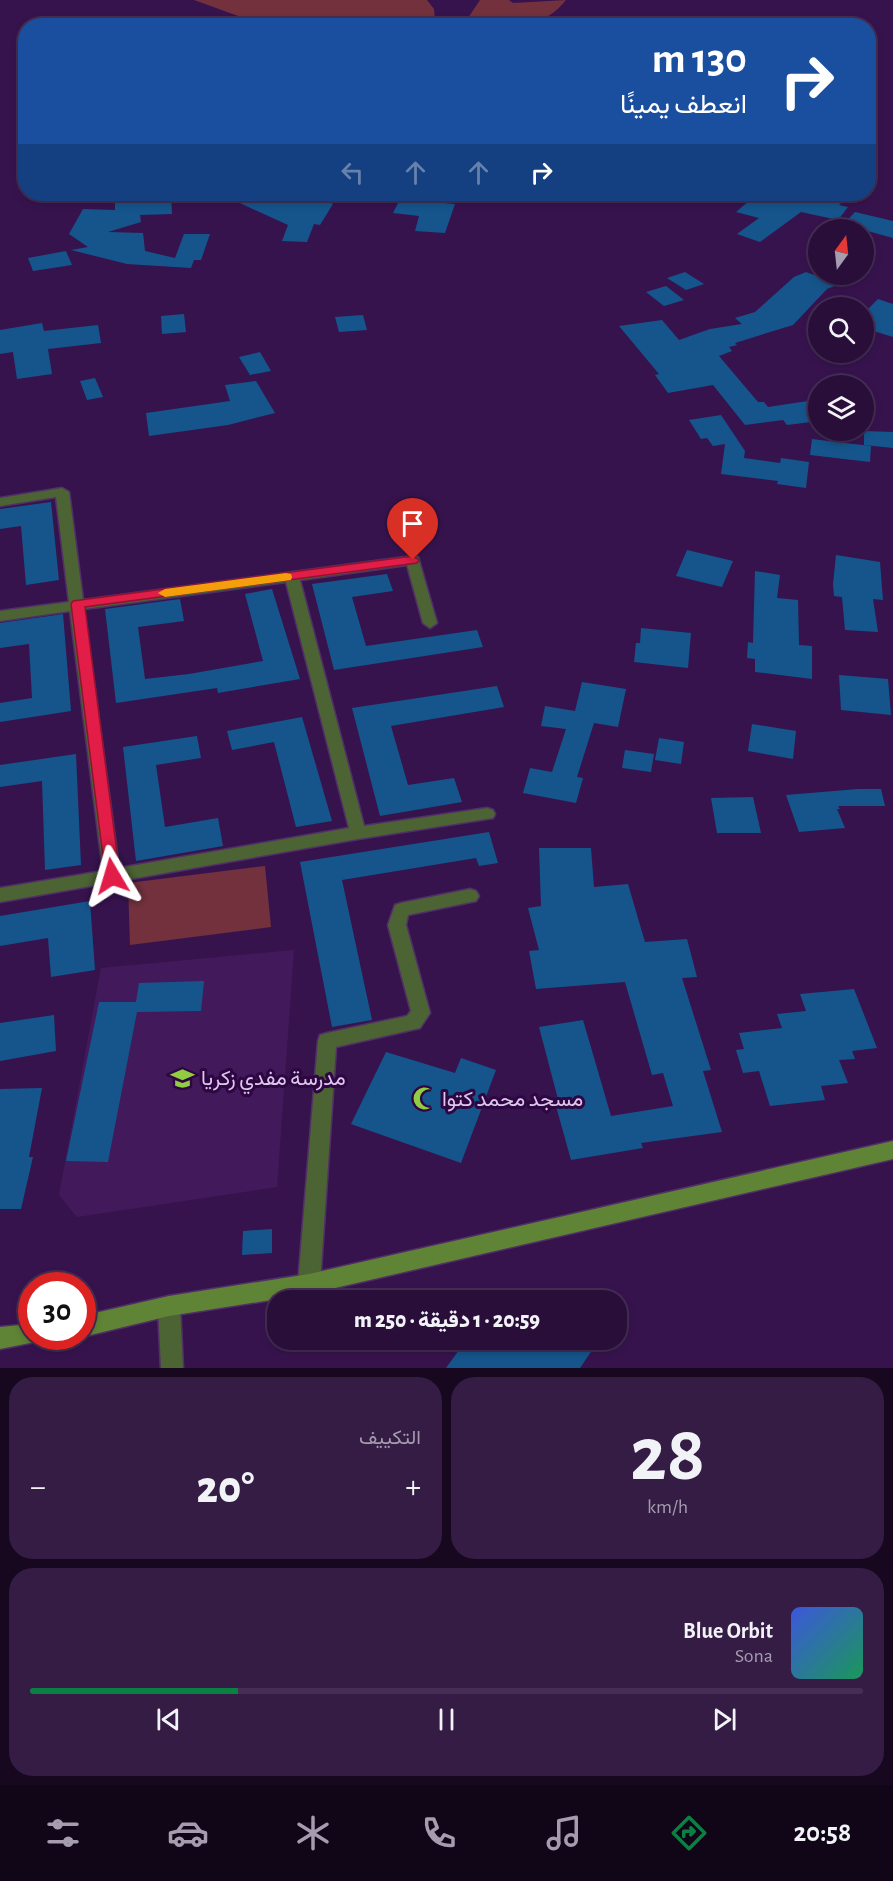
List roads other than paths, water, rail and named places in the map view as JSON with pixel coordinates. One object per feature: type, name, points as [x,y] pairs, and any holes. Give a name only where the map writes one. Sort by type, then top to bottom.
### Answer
[{"type":"main road","points":[[96,1324],[169,1306],[309,1284],[893,1150]]},
{"type":"main road","points":[[0,1338],[18,1336]]},
{"type":"street","points":[[0,502],[62,492],[112,876]]},
{"type":"street","points":[[0,616],[413,560],[430,623]]},
{"type":"street","points":[[292,576],[358,833]]},
{"type":"street","points":[[0,895],[358,833],[487,814]]},
{"type":"street","points":[[309,1284],[327,1041],[413,1023],[421,1013],[397,925],[401,910],[470,896]]},
{"type":"street","points":[[169,1306],[172,1368]]},
{"type":"place","name":"مدرسة مفدي زكريا","points":[[183,1078]]},
{"type":"place","name":"مسجد محمد كتوا","points":[[424,1099]]}]
